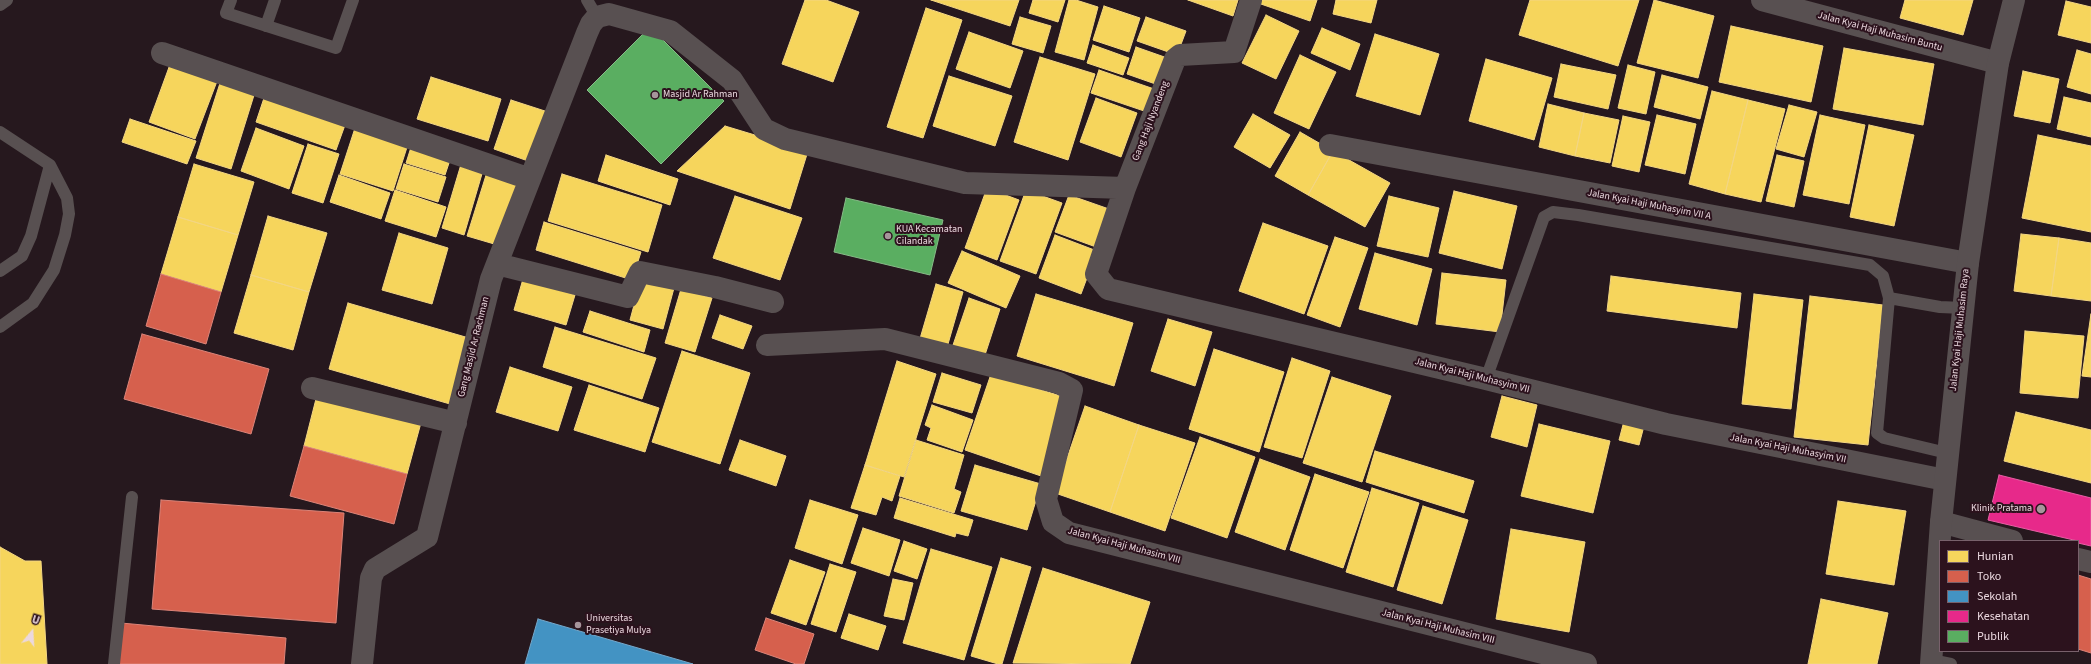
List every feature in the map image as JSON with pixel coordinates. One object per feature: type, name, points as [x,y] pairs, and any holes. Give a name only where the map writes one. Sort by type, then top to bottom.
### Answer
[{"type":"street","name":"Gang Haji Nyandeng","points":[[1125,188],[1175,60],[1180,55],[1234,52],[1251,0]]},
{"type":"street","name":"Jalan Kyai Haji Muhasim Buntu","points":[[1762,0],[1998,63]]},
{"type":"street","name":"Jalan Kyai Haji Muhasim Raya","points":[[1941,540],[1944,480],[1968,263],[1998,63],[2014,0]]},
{"type":"street","name":"Gang Masjid Ar Rachman","points":[[362,664],[371,578],[375,569],[426,537],[456,423],[491,279],[591,24],[592,8]]},
{"type":"street","points":[[592,8],[670,31],[732,80],[764,130],[785,139],[965,183],[1125,188]]},
{"type":"street","points":[[162,53],[530,179]]},
{"type":"street","name":"Jalan Kyai Haji Muhasyim VII A","points":[[1330,145],[1968,263]]},
{"type":"street","name":"Jalan Kyai Haji Muhasyim VII","points":[[1125,188],[1096,274],[1108,289],[1486,379],[1666,424],[1944,480]]},
{"type":"street","points":[[497,264],[628,297],[640,272],[715,287],[773,302]]},
{"type":"street","name":"Jalan Kyai Haji Muhasim VIII","points":[[768,345],[885,339],[1059,383],[1072,390],[1046,499],[1053,522],[1069,533],[1586,664]]},
{"type":"street","points":[[312,388],[456,423]]},
{"type":"street","points":[[1941,522],[2008,540]]},
{"type":"street","points":[[2079,558],[2091,562]]},
{"type":"street","name":"Jalan Kyai Haji Muhasim Raya","points":[[1938,663],[1939,616]]},
{"type":"lane","points":[[0,5],[7,0]]},
{"type":"lane","points":[[231,0],[226,13],[336,48],[353,0]]},
{"type":"lane","points":[[266,26],[275,0]]},
{"type":"lane","points":[[0,132],[50,165],[67,198],[69,214],[65,235],[54,270],[33,303],[0,327]]},
{"type":"lane","points":[[0,271],[22,256],[32,236],[50,165]]},
{"type":"lane","points":[[1486,379],[1544,217],[1553,212],[1578,214],[1870,265],[1883,276],[1889,298],[1878,433],[1884,438],[1947,453]]},
{"type":"lane","points":[[1889,298],[1940,307],[1963,308]]},
{"type":"lane","points":[[114,664],[132,497]]},
{"type":"building: Hunian","points":[[805,0],[826,0],[859,12],[833,82],[782,64]]},
{"type":"building: Hunian","points":[[931,0],[1019,0],[1010,26]]},
{"type":"building: Hunian","points":[[1033,0],[1065,0],[1058,22],[1029,13]]},
{"type":"building: Hunian","points":[[1069,0],[1076,0],[1098,7],[1084,60],[1055,52]]},
{"type":"building: Hunian","points":[[1188,0],[1238,0],[1233,16]]},
{"type":"building: Hunian","points":[[1259,0],[1317,0],[1310,21],[1258,3]]},
{"type":"building: Hunian","points":[[1336,0],[1377,0],[1371,23],[1333,14]]},
{"type":"building: Hunian","points":[[1530,0],[1639,0],[1618,66],[1519,35]]},
{"type":"building: Hunian","points":[[1654,0],[1714,16],[1698,78],[1637,63]]},
{"type":"building: Hunian","points":[[1905,0],[1973,0],[1963,35],[1900,18]]},
{"type":"building: Hunian","points":[[2066,1],[2091,7],[2091,43],[2058,35]]},
{"type":"building: Hunian","points":[[1104,6],[1140,18],[1129,52],[1093,40]]},
{"type":"building: Hunian","points":[[926,8],[962,20],[923,138],[887,127]]},
{"type":"building: Hunian","points":[[1266,15],[1299,31],[1276,79],[1242,63]]},
{"type":"building: Hunian","points":[[1020,17],[1051,26],[1043,53],[1012,44]]},
{"type":"building: Hunian","points":[[1146,17],[1186,31],[1177,55],[1137,41]]},
{"type":"building: Hunian","points":[[1731,26],[1823,46],[1811,102],[1719,82]]},
{"type":"building: Hunian","points":[[1322,28],[1360,44],[1350,70],[1311,53]]},
{"type":"building: Hunian","points":[[969,32],[1023,51],[1010,88],[956,69]]},
{"type":"building: Hunian","points":[[1375,34],[1439,54],[1420,115],[1356,96]]},
{"type":"building: Hunian","points":[[1093,45],[1129,58],[1123,75],[1087,63]]},
{"type":"building: Hunian","points":[[1136,47],[1173,60],[1164,87],[1127,74]]},
{"type":"building: Hunian","points":[[1844,48],[1934,64],[1923,125],[1833,109]]},
{"type":"building: Hunian","points":[[2077,50],[2091,54],[2091,94],[2067,87]]},
{"type":"building: Hunian","points":[[1300,55],[1336,72],[1309,129],[1274,113]]},
{"type":"building: Hunian","points":[[1040,57],[1095,74],[1068,160],[1014,142]]},
{"type":"building: Hunian","points":[[172,59],[219,76],[195,139],[149,122]]},
{"type":"building: Hunian","points":[[1486,59],[1552,78],[1534,140],[1469,121]]},
{"type":"building: Hunian","points":[[1561,64],[1616,75],[1608,109],[1554,97]]},
{"type":"building: Hunian","points":[[1628,65],[1655,72],[1646,114],[1618,108]]},
{"type":"building: Hunian","points":[[1099,70],[1160,91],[1153,114],[1091,93]]},
{"type":"building: Hunian","points":[[2023,71],[2059,79],[2050,123],[2014,116]]},
{"type":"building: Hunian","points":[[1662,75],[1708,87],[1700,119],[1654,107]]},
{"type":"building: Hunian","points":[[949,76],[1012,96],[995,146],[933,126]]},
{"type":"building: Hunian","points":[[431,77],[501,99],[488,141],[417,119]]},
{"type":"building: Hunian","points":[[221,80],[255,92],[231,169],[196,158]]},
{"type":"building: Hunian","points":[[1712,91],[1748,100],[1725,194],[1689,184]]},
{"type":"building: Hunian","points":[[2064,97],[2091,103],[2091,137],[2057,129]]},
{"type":"building: Hunian","points":[[264,98],[345,125],[336,150],[256,122]]},
{"type":"building: Hunian","points":[[1096,98],[1137,113],[1121,157],[1080,142]]},
{"type":"building: Hunian","points":[[511,100],[548,112],[531,162],[494,149]]},
{"type":"building: Hunian","points":[[1748,100],[1785,109],[1761,202],[1725,194]]},
{"type":"building: Hunian","points":[[1548,104],[1584,113],[1575,156],[1539,147]]},
{"type":"building: Hunian","points":[[1789,105],[1817,112],[1804,157],[1776,149]]},
{"type":"building: Hunian","points":[[1584,113],[1619,120],[1610,163],[1575,156]]},
{"type":"building: Hunian","points":[[1253,114],[1290,135],[1270,168],[1234,147]]},
{"type":"building: Hunian","points":[[1657,115],[1696,124],[1685,174],[1645,165]]},
{"type":"building: Hunian","points":[[1820,115],[1865,125],[1849,204],[1803,195]]},
{"type":"building: Hunian","points":[[1623,116],[1650,122],[1639,172],[1612,166]]},
{"type":"building: Hunian","points":[[130,119],[196,141],[187,164],[122,142]]},
{"type":"building: Hunian","points":[[356,125],[409,141],[393,191],[340,174]]},
{"type":"building: Hunian","points":[[1869,125],[1914,135],[1894,226],[1850,217]]},
{"type":"building: Hunian","points":[[725,126],[808,151],[790,209],[677,171]]},
{"type":"building: Hunian","points":[[256,128],[304,146],[289,189],[241,171]]},
{"type":"building: Hunian","points":[[1300,132],[1333,151],[1308,195],[1275,176]]},
{"type":"building: Hunian","points":[[2038,135],[2091,146],[2091,232],[2022,218]]},
{"type":"building: Hunian","points":[[413,141],[452,154],[445,175],[406,163]]},
{"type":"building: Hunian","points":[[308,144],[339,154],[323,203],[292,193]]},
{"type":"building: Hunian","points":[[1333,151],[1390,183],[1365,227],[1308,195]]},
{"type":"building: Hunian","points":[[606,155],[678,179],[670,205],[598,181]]},
{"type":"building: Hunian","points":[[1777,155],[1804,161],[1794,207],[1766,201]]},
{"type":"building: Hunian","points":[[462,161],[484,167],[464,235],[442,228]]},
{"type":"building: Hunian","points":[[194,164],[254,182],[238,235],[178,217]]},
{"type":"building: Hunian","points":[[404,164],[446,177],[438,202],[396,189]]},
{"type":"building: Hunian","points":[[487,172],[521,183],[501,246],[467,236]]},
{"type":"building: Hunian","points":[[562,174],[662,205],[648,252],[548,221]]},
{"type":"building: Hunian","points":[[339,175],[390,193],[381,219],[330,202]]},
{"type":"building: Hunian","points":[[987,188],[1019,200],[997,260],[965,248]]},
{"type":"building: Hunian","points":[[395,190],[446,207],[436,237],[385,221]]},
{"type":"building: Hunian","points":[[1026,190],[1062,203],[1036,274],[1000,261]]},
{"type":"building: Hunian","points":[[1454,191],[1517,206],[1502,269],[1439,253]]},
{"type":"building: Hunian","points":[[1069,195],[1109,209],[1096,247],[1055,232]]},
{"type":"building: Hunian","points":[[735,196],[802,218],[780,280],[713,258]]},
{"type":"building: Hunian","points":[[1389,196],[1439,208],[1428,257],[1377,246]]},
{"type":"building: Hunian","points":[[268,216],[327,233],[309,292],[251,275]]},
{"type":"building: Hunian","points":[[178,217],[238,235],[221,292],[161,274]]},
{"type":"building: Hunian","points":[[544,222],[641,252],[632,280],[536,250]]},
{"type":"building: Hunian","points":[[1263,223],[1328,246],[1304,314],[1239,291]]},
{"type":"building: Hunian","points":[[399,233],[448,248],[432,304],[382,290]]},
{"type":"building: Hunian","points":[[2021,234],[2059,238],[2051,296],[2014,291]]},
{"type":"building: Hunian","points":[[1055,235],[1097,251],[1081,294],[1039,278]]},
{"type":"building: Hunian","points":[[1335,237],[1368,248],[1340,327],[1307,315]]},
{"type":"building: Hunian","points":[[2059,238],[2091,243],[2091,301],[2051,296]]},
{"type":"building: Hunian","points":[[962,251],[1020,276],[1006,308],[948,283]]},
{"type":"building: Hunian","points":[[1375,253],[1432,269],[1417,325],[1359,309]]},
{"type":"building: Hunian","points":[[1442,273],[1506,280],[1500,332],[1436,324]]},
{"type":"building: Hunian","points":[[251,275],[309,292],[293,350],[234,333]]},
{"type":"building: Hunian","points":[[1611,276],[1741,293],[1737,328],[1607,311]]},
{"type":"building: Hunian","points":[[523,279],[575,295],[566,325],[514,310]]},
{"type":"building: Hunian","points":[[641,279],[674,288],[663,329],[630,320]]},
{"type":"building: Hunian","points":[[936,284],[963,292],[946,351],[919,342]]},
{"type":"building: Hunian","points":[[681,289],[712,298],[695,352],[665,343]]},
{"type":"building: Hunian","points":[[1036,294],[1133,323],[1114,386],[1017,356]]},
{"type":"building: Hunian","points":[[1754,294],[1803,300],[1791,409],[1742,404]]},
{"type":"building: Hunian","points":[[1810,296],[1883,305],[1868,445],[1794,437]]},
{"type":"building: Hunian","points":[[969,298],[1000,309],[983,361],[951,351]]},
{"type":"building: Hunian","points":[[348,303],[469,338],[450,404],[329,369]]},
{"type":"building: Hunian","points":[[590,311],[650,330],[644,352],[583,332]]},
{"type":"building: Hunian","points":[[2091,314],[2091,377],[2082,376]]},
{"type":"building: Hunian","points":[[720,315],[752,326],[743,349],[712,338]]},
{"type":"building: Hunian","points":[[1168,319],[1212,332],[1195,386],[1151,371]]},
{"type":"building: Hunian","points":[[555,327],[656,358],[642,399],[543,367]]},
{"type":"building: Hunian","points":[[2025,331],[2084,336],[2078,398],[2020,393]]},
{"type":"building: Hunian","points":[[1214,349],[1284,372],[1259,452],[1189,429]]},
{"type":"building: Hunian","points":[[682,351],[750,373],[720,464],[652,442]]},
{"type":"building: Hunian","points":[[1292,358],[1330,371],[1302,458],[1264,447]]},
{"type":"building: Hunian","points":[[897,361],[936,374],[904,477],[865,465]]},
{"type":"building: Hunian","points":[[510,367],[572,387],[558,431],[496,412]]},
{"type":"building: Hunian","points":[[942,373],[981,385],[972,413],[933,402]]},
{"type":"building: Hunian","points":[[991,374],[1067,398],[1041,476],[965,450]]},
{"type":"building: Hunian","points":[[1332,377],[1391,396],[1362,482],[1303,463]]},
{"type":"building: Hunian","points":[[589,385],[659,408],[645,452],[574,430]]},
{"type":"building: Hunian","points":[[318,391],[422,419],[407,474],[304,446]]},
{"type":"building: Hunian","points":[[1502,396],[1537,405],[1527,447],[1491,437]]},
{"type":"building: Hunian","points":[[932,405],[973,420],[962,452],[927,440],[931,428],[925,425]]},
{"type":"building: Hunian","points":[[1085,406],[1139,425],[1110,512],[1055,493]]},
{"type":"building: Hunian","points":[[2016,412],[2091,430],[2091,483],[2004,461]]},
{"type":"building: Hunian","points":[[1624,421],[1644,426],[1639,445],[1619,440]]},
{"type":"building: Hunian","points":[[1539,424],[1610,441],[1593,513],[1521,496]]},
{"type":"building: Hunian","points":[[1139,425],[1195,443],[1165,531],[1110,512]]},
{"type":"building: Hunian","points":[[1200,437],[1255,457],[1227,538],[1171,518]]},
{"type":"building: Hunian","points":[[740,440],[786,456],[776,486],[729,470]]},
{"type":"building: Hunian","points":[[916,440],[964,455],[954,489],[961,492],[954,513],[899,496]]},
{"type":"building: Hunian","points":[[1375,451],[1474,481],[1464,513],[1366,482]]},
{"type":"building: Hunian","points":[[1260,459],[1310,477],[1285,550],[1235,532]]},
{"type":"building: Hunian","points":[[865,465],[900,476],[892,501],[882,497],[876,515],[851,508]]},
{"type":"building: Hunian","points":[[975,465],[1041,484],[1027,530],[961,511]]},
{"type":"building: Hunian","points":[[1315,474],[1369,492],[1343,568],[1290,550]]},
{"type":"building: Hunian","points":[[1372,488],[1419,503],[1393,587],[1346,572]]},
{"type":"building: Hunian","points":[[900,498],[973,520],[968,536],[956,533],[955,537],[894,518]]},
{"type":"building: Hunian","points":[[810,500],[858,515],[842,564],[795,548]]},
{"type":"building: Hunian","points":[[1838,501],[1906,511],[1894,585],[1826,574]]},
{"type":"building: Hunian","points":[[1423,506],[1468,520],[1442,604],[1397,590]]},
{"type":"building: Hunian","points":[[863,528],[900,540],[889,576],[851,563]]},
{"type":"building: Hunian","points":[[1511,529],[1585,542],[1569,632],[1496,619]]},
{"type":"building: Hunian","points":[[904,541],[927,549],[917,579],[894,571]]},
{"type":"building: Hunian","points":[[0,547],[25,561],[41,561],[47,664],[0,664]]},
{"type":"building: Hunian","points":[[931,549],[992,567],[964,660],[903,643]]},
{"type":"building: Hunian","points":[[1001,558],[1031,567],[1002,664],[998,664],[971,656]]},
{"type":"building: Hunian","points":[[790,560],[825,572],[806,625],[771,613]]},
{"type":"building: Hunian","points":[[830,564],[856,572],[836,632],[811,624]]},
{"type":"building: Hunian","points":[[1043,568],[1150,602],[1130,664],[1013,663]]},
{"type":"building: Hunian","points":[[893,579],[913,583],[904,620],[884,616]]},
{"type":"building: Hunian","points":[[1821,599],[1888,613],[1877,664],[1808,664]]},
{"type":"building: Hunian","points":[[849,614],[886,626],[878,650],[841,638]]},
{"type":"building: Toko","points":[[161,274],[221,292],[206,344],[146,326]]},
{"type":"building: Toko","points":[[142,334],[269,369],[251,434],[124,399]]},
{"type":"building: Toko","points":[[304,446],[407,474],[394,524],[290,496]]},
{"type":"building: Toko","points":[[161,500],[344,513],[336,623],[152,609]]},
{"type":"building: Toko","points":[[2079,575],[2091,579],[2091,653],[2079,649]]},
{"type":"building: Toko","points":[[766,618],[814,634],[804,664],[796,664],[755,650]]},
{"type":"building: Toko","points":[[121,623],[286,638],[284,664],[118,664]]},
{"type":"building: Sekolah","points":[[538,619],[693,664],[525,664]]},
{"type":"building: Kesehatan","name":"Klinik Pratama","points":[[1999,475],[2091,498],[2091,546],[2079,543],[2079,540],[1988,520]]},
{"type":"building: Publik","name":"Masjid Ar Rahman","points":[[650,27],[724,101],[661,164],[587,90]]},
{"type":"building: Publik","name":"KUA Kecamatan Cilandak","points":[[846,198],[943,220],[930,275],[834,252]]},
{"type":"place","name":"Masjid Ar Rahman","points":[[655,95]]},
{"type":"place","name":"KUA Kecamatan Cilandak","points":[[888,236]]},
{"type":"place","name":"Klinik Pratama","points":[[2041,509]]},
{"type":"place","name":"Universitas Prasetiya Mulya","points":[[578,625]]}]
